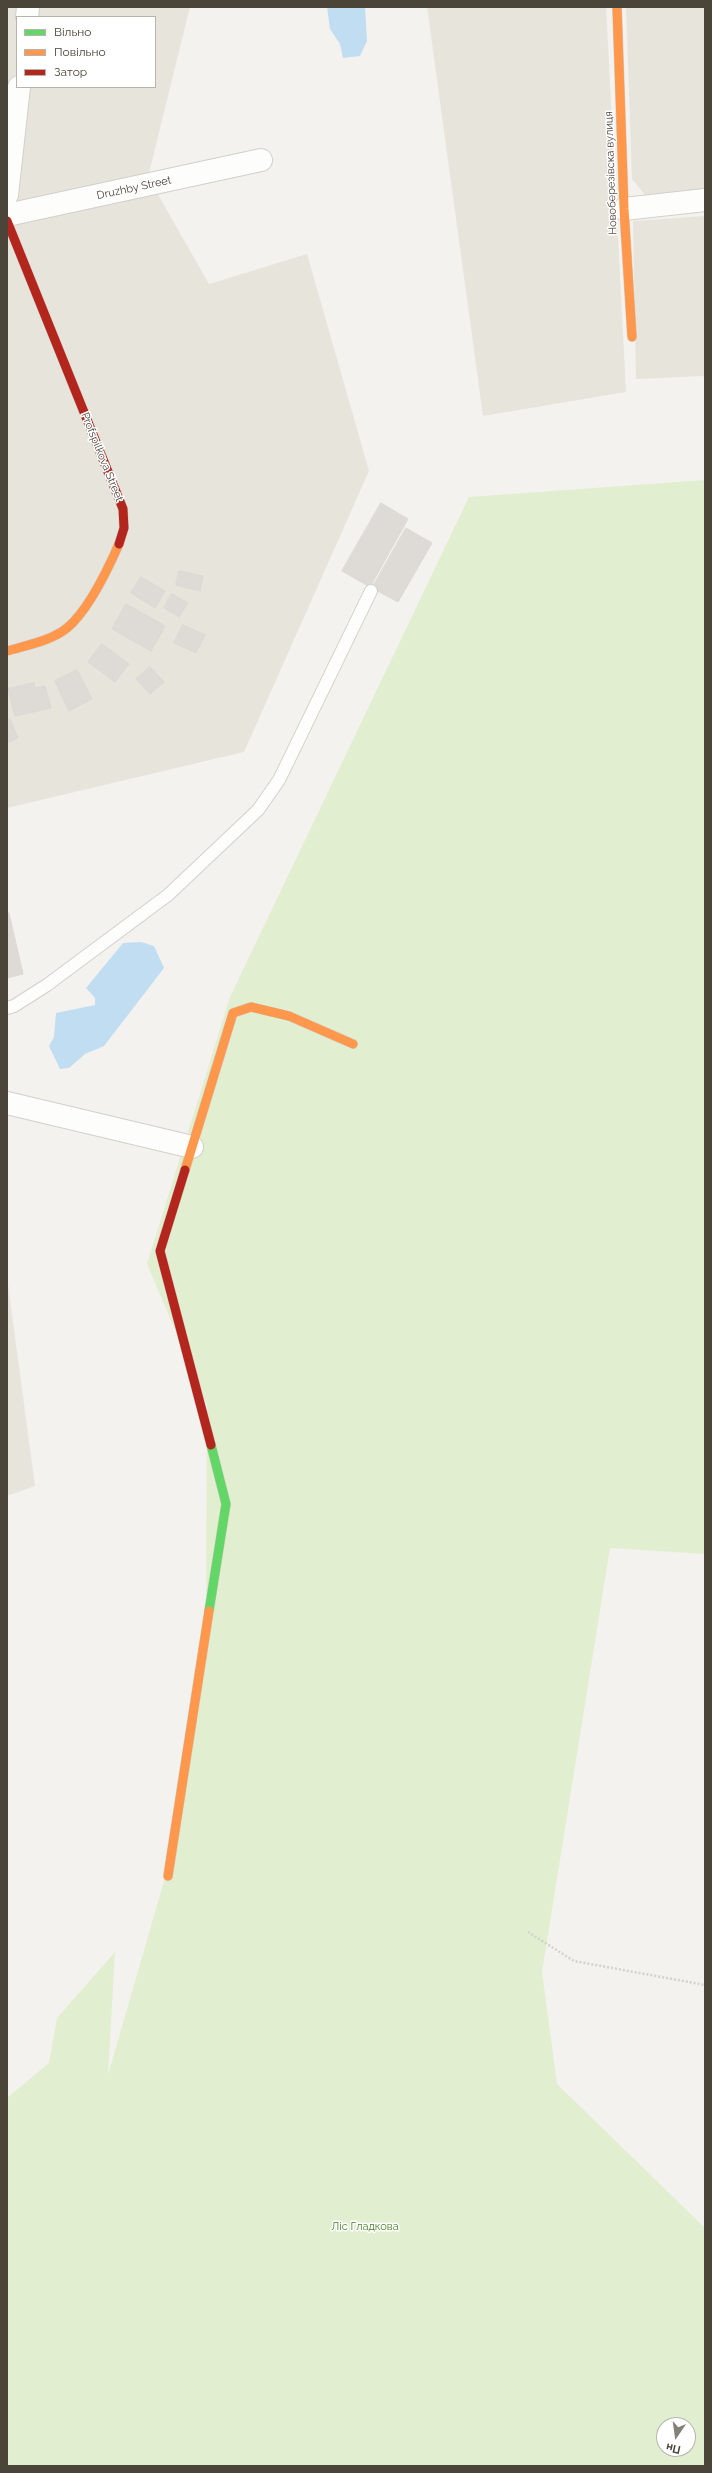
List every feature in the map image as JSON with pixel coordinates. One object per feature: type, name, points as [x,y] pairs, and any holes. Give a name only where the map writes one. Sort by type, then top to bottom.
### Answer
[{"type":"street","name":"Новоберезівска вулиця","points":[[617,7],[624,209],[632,337]]},
{"type":"street","points":[[7,195],[19,88]]},
{"type":"street","name":"Druzhby Street","points":[[7,215],[261,160]]},
{"type":"street","points":[[624,209],[705,200]]},
{"type":"street","name":"Profspilkova Street","points":[[7,221],[123,509],[124,527],[121,540],[92,594],[68,627],[46,640],[7,651]]},
{"type":"street","points":[[168,1876],[226,1504],[160,1251],[233,1013],[251,1007],[289,1016],[352,1044]]},
{"type":"street","points":[[7,1103],[192,1147]]},
{"type":"lane","points":[[7,1008],[14,1006],[47,985],[168,895],[258,810],[279,780],[371,591]]},
{"type":"path","points":[[528,1932],[574,1961],[705,1985]]},
{"type":"shaded area","points":[[7,7],[190,7],[148,177],[209,284],[307,254],[369,471],[244,752],[7,808]]},
{"type":"shaded area","points":[[427,7],[606,7],[626,392],[483,416]]},
{"type":"shaded area","points":[[626,7],[705,7],[705,190],[645,195],[632,179]]},
{"type":"shaded area","points":[[705,216],[705,376],[636,379],[633,221]]},
{"type":"shaded area","points":[[7,1277],[35,1486],[7,1496]]},
{"type":"green space","name":"Ліс Гладкова","points":[[705,480],[705,1554],[610,1548],[542,1972],[557,2084],[705,2228],[705,2466],[7,2466],[7,2098],[49,2063],[57,2018],[115,1952],[108,2075],[166,1874],[206,1611],[207,1405],[147,1264],[230,997],[469,497]]},
{"type":"water","points":[[327,7],[365,7],[367,41],[360,56],[343,58],[340,44],[330,29]]},
{"type":"water","points":[[141,942],[154,946],[164,968],[104,1046],[85,1054],[69,1068],[60,1069],[49,1046],[54,1037],[56,1013],[95,1005],[95,998],[86,988],[123,943]]},
{"type":"building","points":[[381,503],[408,519],[370,587],[342,571]]},
{"type":"building","points":[[406,528],[432,543],[398,602],[372,588]]},
{"type":"building","points":[[179,571],[203,576],[200,591],[176,585]]},
{"type":"building","points":[[141,577],[165,591],[155,608],[131,593]]},
{"type":"building","points":[[172,594],[188,603],[179,617],[164,608]]},
{"type":"building","points":[[126,604],[165,626],[151,651],[112,629]]},
{"type":"building","points":[[183,625],[205,635],[196,653],[174,643]]},
{"type":"building","points":[[102,644],[129,664],[115,682],[88,662]]},
{"type":"building","points":[[150,667],[164,682],[150,694],[136,679]]},
{"type":"building","points":[[77,670],[92,699],[69,711],[55,681]]},
{"type":"building","points":[[34,683],[35,688],[45,686],[51,708],[15,716],[8,689]]},
{"type":"building","points":[[10,719],[18,738],[7,743],[7,721]]},
{"type":"building","points":[[9,913],[23,974],[7,978],[7,914]]},
{"type":"traffic: fast","points":[[209,1611],[226,1504],[211,1445]]},
{"type":"traffic: slow","points":[[617,7],[624,209],[632,337]]},
{"type":"traffic: slow","points":[[7,651],[31,645],[54,636],[67,628],[83,611],[97,589],[119,544]]},
{"type":"traffic: slow","points":[[185,1170],[233,1013],[251,1007],[289,1016],[353,1044]]},
{"type":"traffic: slow","points":[[168,1876],[209,1611]]},
{"type":"traffic: jam","points":[[7,221],[123,509],[124,528],[119,544]]},
{"type":"traffic: jam","points":[[185,1170],[160,1251],[211,1445]]}]
